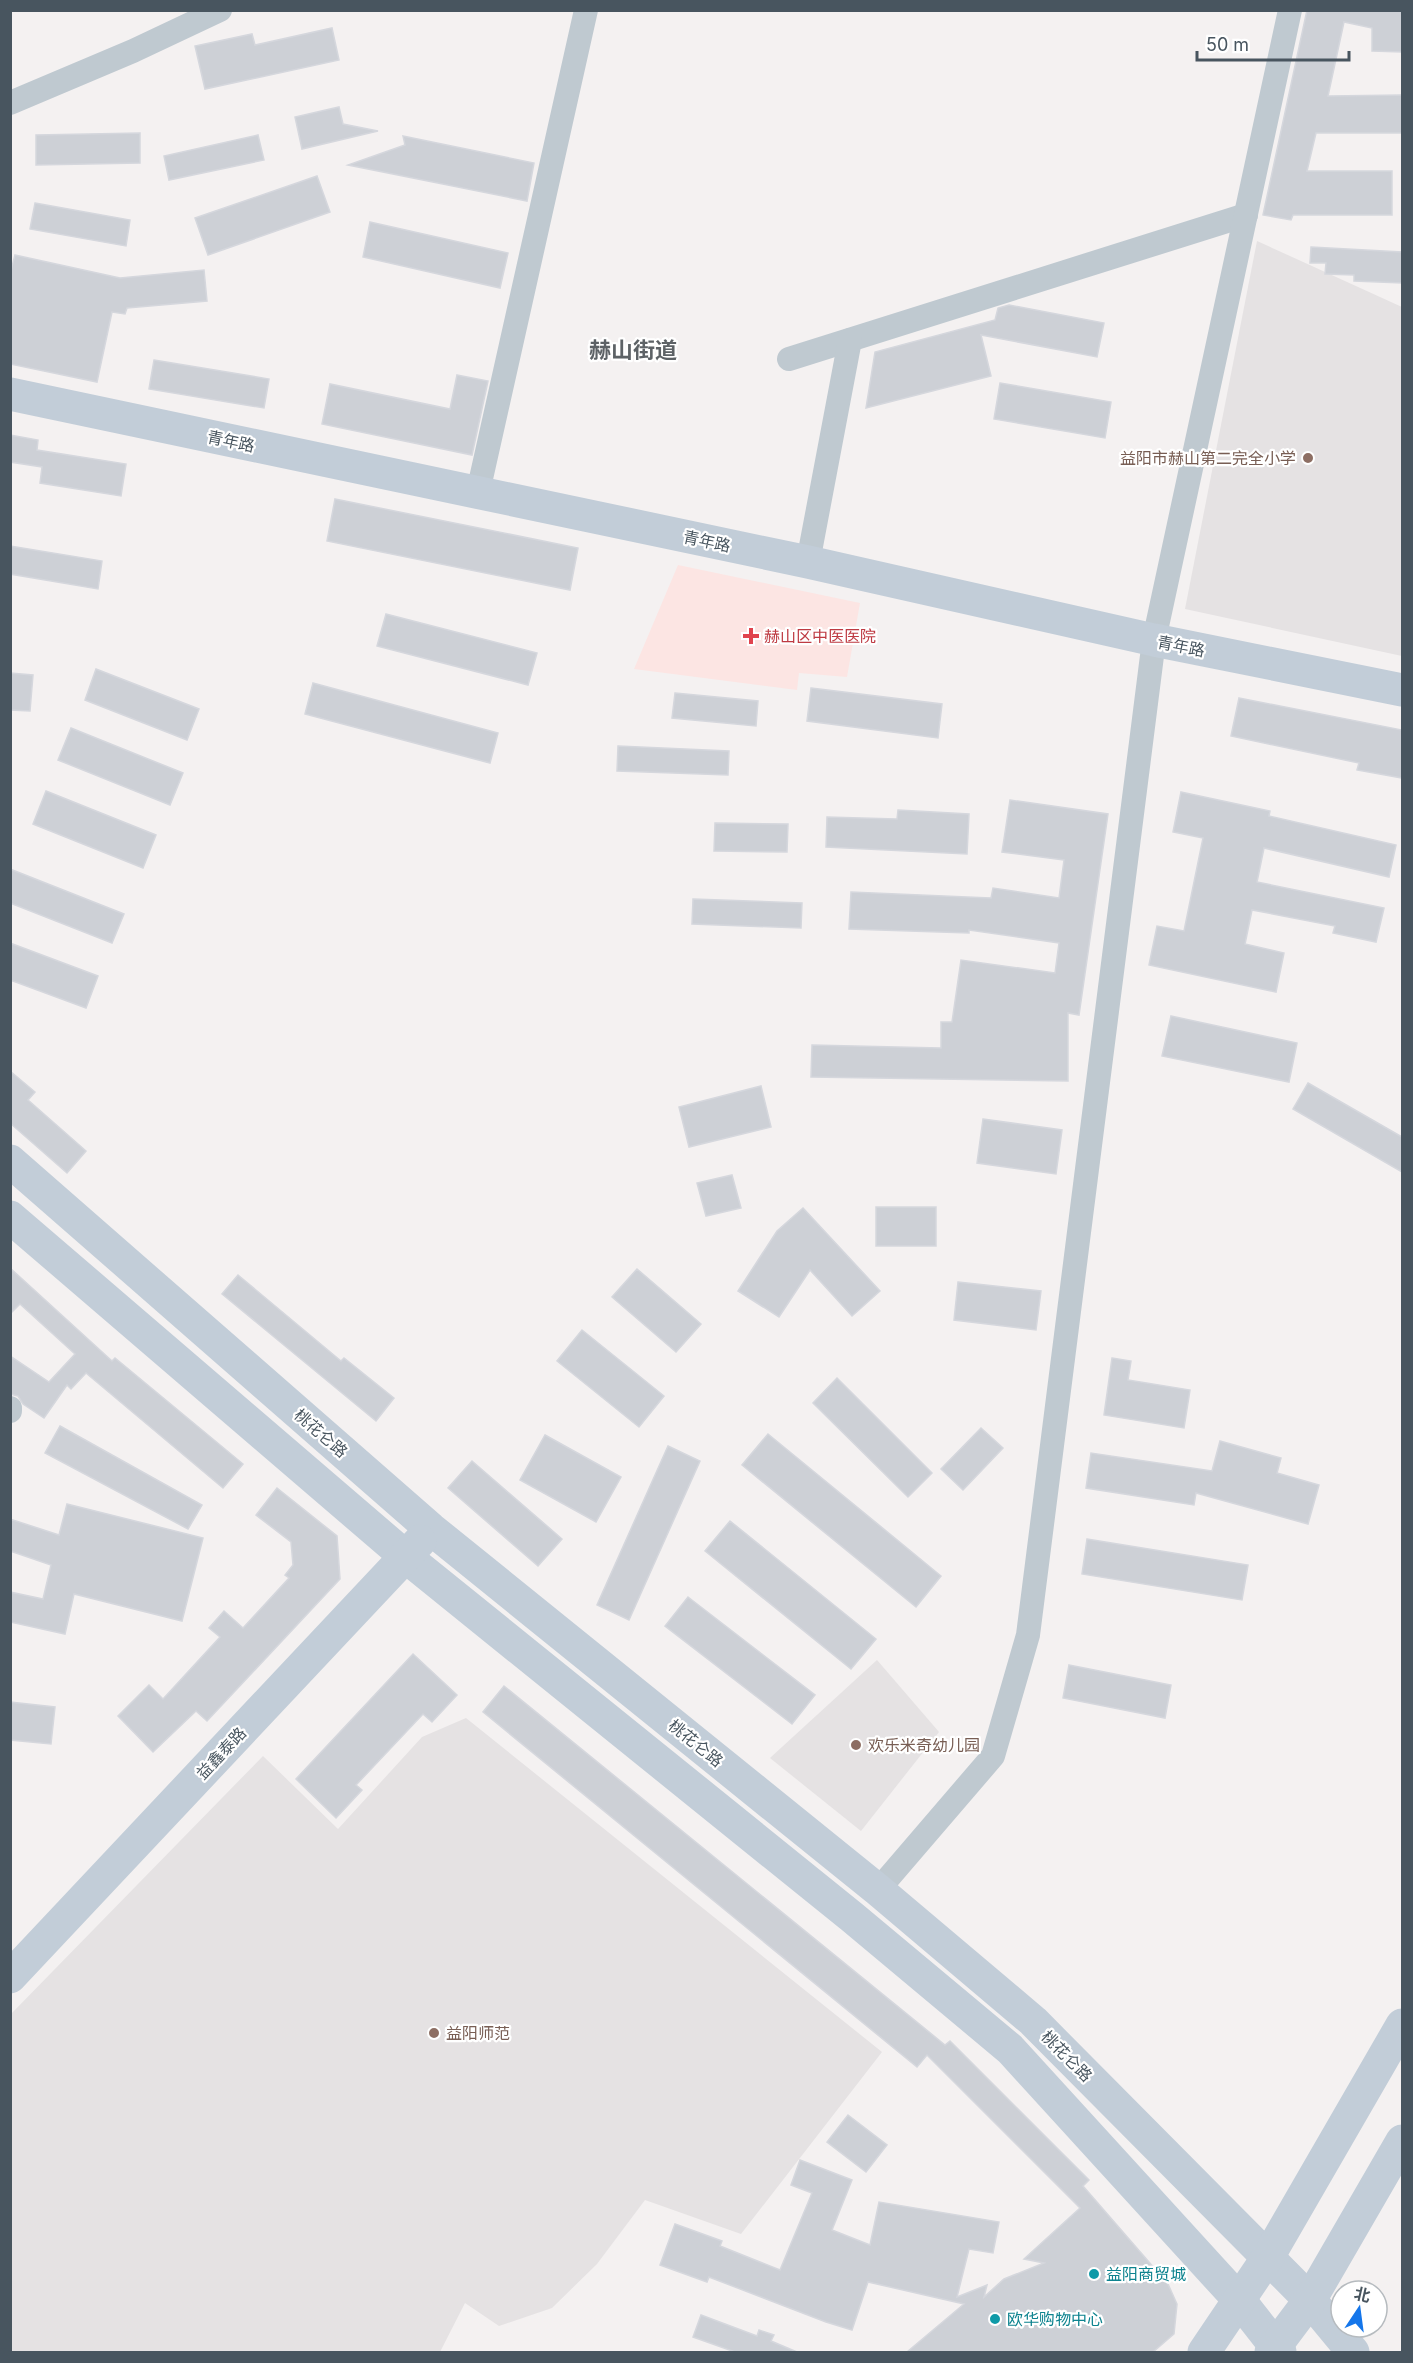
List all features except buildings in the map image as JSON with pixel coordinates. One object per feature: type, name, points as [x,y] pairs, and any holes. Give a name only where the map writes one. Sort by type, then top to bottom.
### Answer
[{"type":"main road","name":"青年路","points":[[10,394],[808,562],[1154,640],[1402,690]]},
{"type":"main road","name":"桃花仑路","points":[[10,1161],[431,1529],[878,1890],[1033,2021],[1268,2257],[1310,2301],[1353,2352]]},
{"type":"main road","points":[[10,1217],[406,1557],[852,1917],[1010,2049],[1240,2301],[1276,2351],[1310,2301],[1402,2141]]},
{"type":"main road","name":"益鑫泰路","points":[[10,1977],[431,1529]]},
{"type":"main road","points":[[1204,2352],[1268,2257],[1402,2025]]},
{"type":"street","points":[[10,103],[133,51],[220,10]]},
{"type":"street","points":[[478,492],[586,10]]},
{"type":"street","points":[[878,1890],[993,1756],[1028,1635],[1154,640],[1290,10]]},
{"type":"street","points":[[789,359],[1246,215]]},
{"type":"street","points":[[808,562],[850,340]]},
{"type":"shaded area","name":"益阳市赫山第二完全小学","points":[[1257,241],[1402,307],[1402,656],[1185,609]]},
{"type":"shaded area","name":"赫山区中医医院","points":[[678,565],[860,603],[847,677],[799,673],[797,690],[634,669]]},
{"type":"shaded area","name":"欢乐米奇幼儿园","points":[[877,1660],[939,1732],[861,1831],[770,1758]]},
{"type":"shaded area","name":"益阳师范","points":[[466,1718],[882,2052],[741,2234],[645,2200],[597,2264],[552,2308],[499,2326],[465,2303],[440,2352],[11,2352],[11,2014],[263,1756],[338,1829],[422,1737]]},
{"type":"place","name":"益阳市赫山第二完全小学","points":[[1308,458]]},
{"type":"place","name":"赫山区中医医院","points":[[751,636]]},
{"type":"place","name":"欢乐米奇幼儿园","points":[[856,1745]]},
{"type":"place","name":"益阳师范","points":[[434,2033]]},
{"type":"place","name":"益阳商贸城","points":[[1094,2274]]},
{"type":"place","name":"欧华购物中心","points":[[995,2319]]},
{"type":"district","name":"赫山街道","points":[[633,350]]}]
